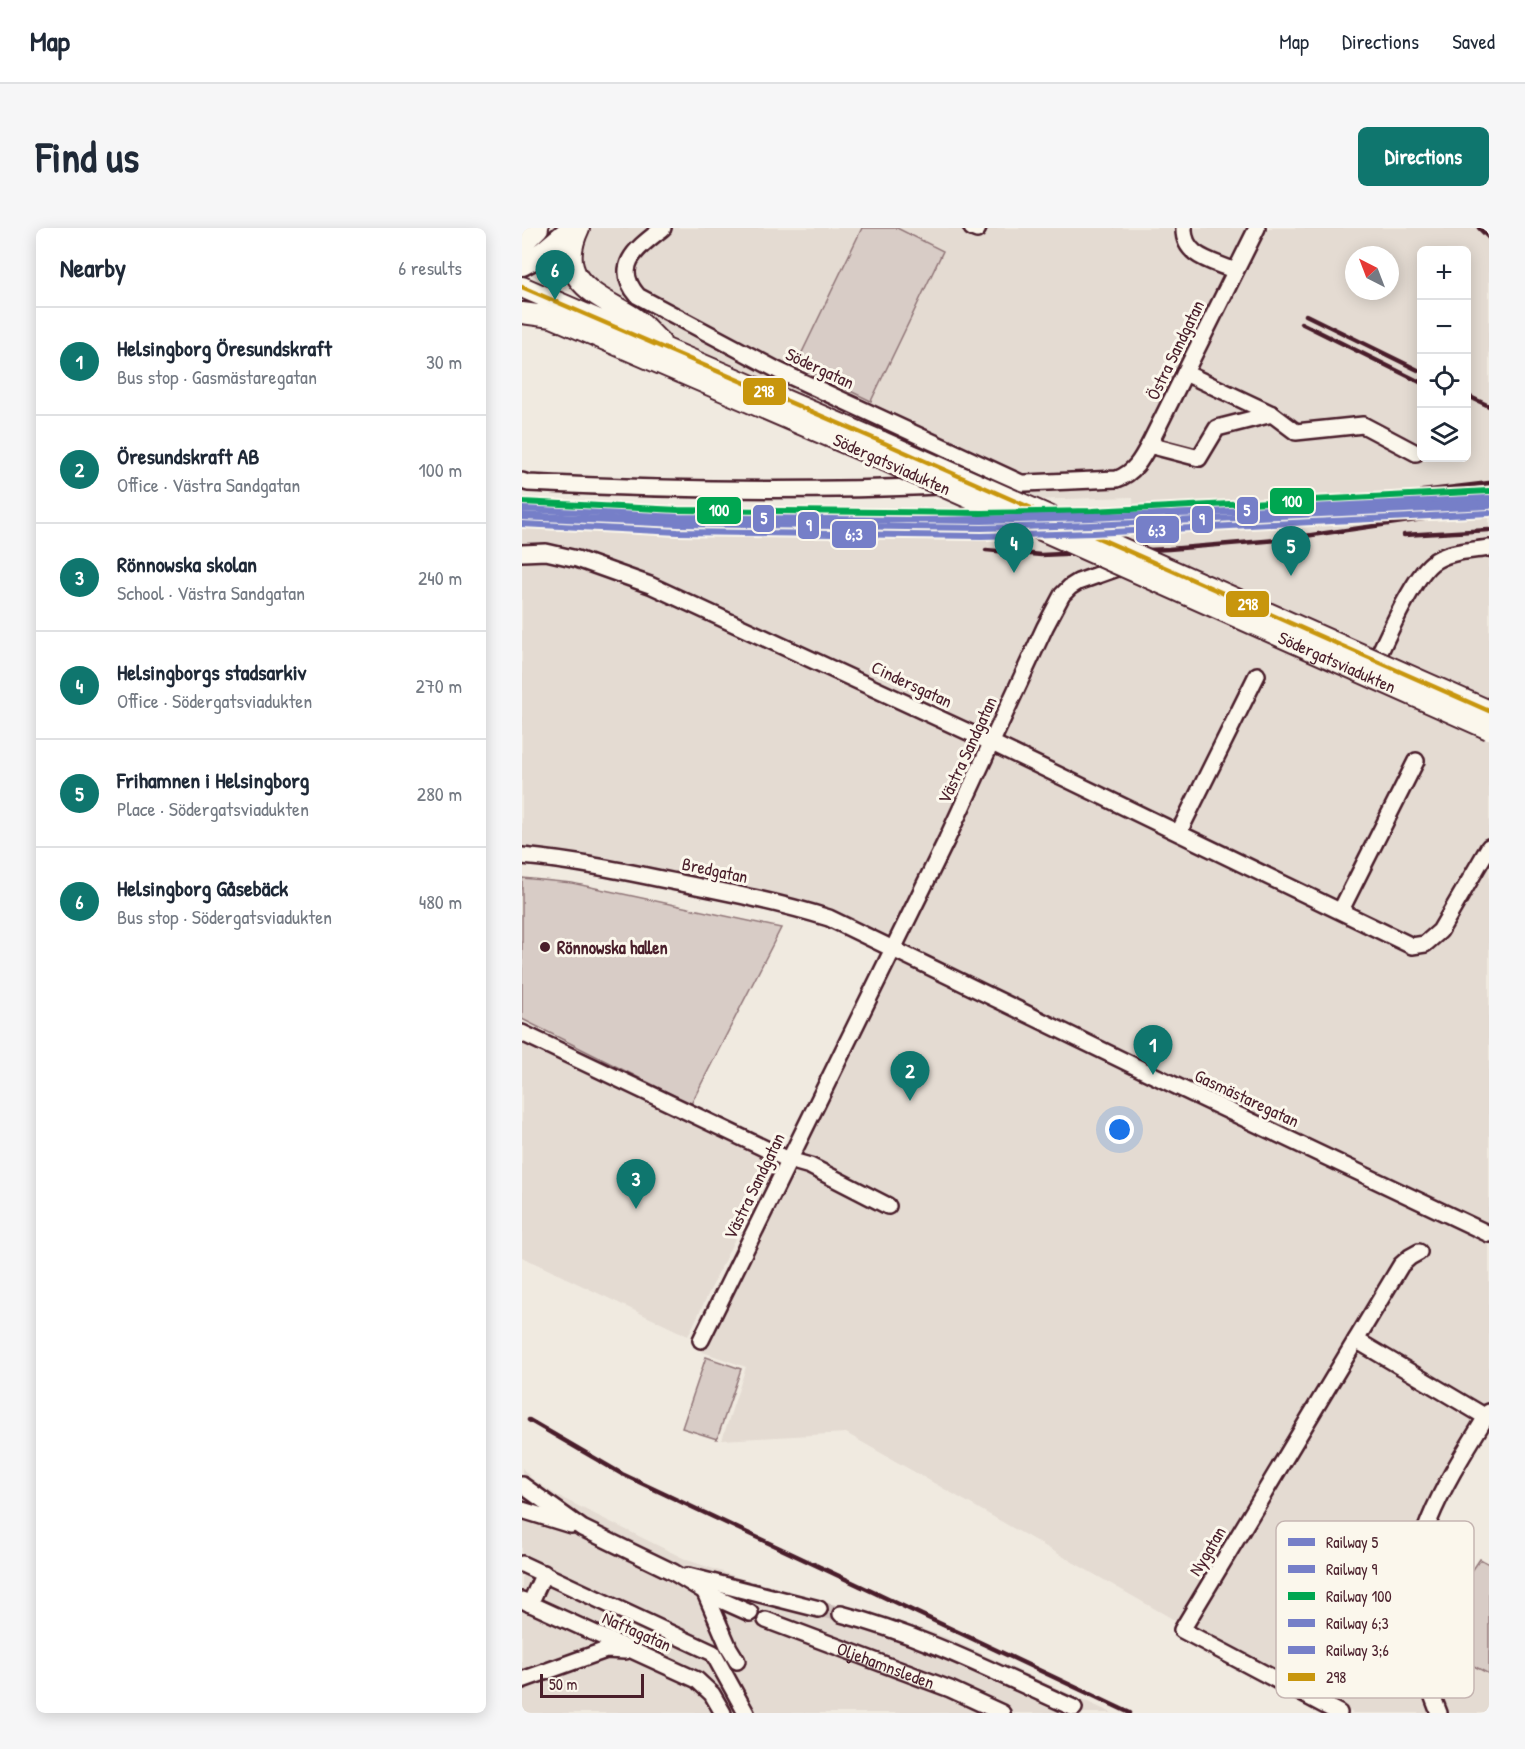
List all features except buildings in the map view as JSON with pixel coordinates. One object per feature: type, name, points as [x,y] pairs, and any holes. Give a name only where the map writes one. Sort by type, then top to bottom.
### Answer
[{"type":"highway","points":[[522,264],[543,253],[573,228]]},
{"type":"main road","points":[[522,232],[527,228]]},
{"type":"main road","points":[[522,244],[538,228]]},
{"type":"main road","points":[[579,228],[571,256],[578,279],[594,295],[635,318],[668,350]]},
{"type":"main road","points":[[522,272],[543,253]]},
{"type":"main road","name":"Södergatsviadukten","points":[[522,287],[668,350],[1489,729]]},
{"type":"main road","points":[[522,302],[552,317]]},
{"type":"main road","name":"Södergatsviadukten","points":[[522,313],[552,317],[879,449],[1489,711]]},
{"type":"street","name":"Södergatan","points":[[663,228],[636,249],[628,264],[626,276],[630,288],[638,296],[779,371],[1021,483]]},
{"type":"street","points":[[972,228],[977,230],[978,228]]},
{"type":"street","points":[[1184,228],[1184,240],[1191,252],[1235,271]]},
{"type":"street","name":"Östra Sandgatan","points":[[1021,483],[1117,479],[1132,471],[1139,464],[1257,228]]},
{"type":"street","points":[[1185,373],[1272,414],[1296,432],[1363,424],[1416,453]]},
{"type":"street","points":[[1149,446],[1199,458],[1216,428],[1272,414]]},
{"type":"street","points":[[522,480],[528,483],[654,489],[840,491],[1021,483]]},
{"type":"street","points":[[1373,667],[1419,576],[1432,562],[1449,554],[1489,548]]},
{"type":"street","name":"Cindersgatan","points":[[522,552],[556,554],[640,580],[992,743],[1412,946],[1425,944],[1440,931],[1489,847]]},
{"type":"street","name":"Västra Sandgatan","points":[[701,1340],[893,949],[1045,627],[1062,595],[1078,582],[1124,565],[1137,564],[1489,718]]},
{"type":"street","points":[[1179,832],[1257,675]]},
{"type":"street","points":[[1341,910],[1416,761]]},
{"type":"street","name":"Bredgatan","points":[[522,856],[577,862],[803,910],[829,918],[893,949]]},
{"type":"street","name":"Gasmästaregatan","points":[[893,949],[1489,1234]]},
{"type":"street","points":[[522,1033],[789,1160],[810,1166],[888,1206]]},
{"type":"street","name":"Nygatan","points":[[1276,1680],[1182,1630],[1401,1265],[1419,1252]]},
{"type":"street","points":[[1356,1340],[1487,1414],[1429,1521]]},
{"type":"street","points":[[522,1485],[582,1528]]},
{"type":"street","points":[[522,1510],[582,1528],[702,1585],[750,1613]]},
{"type":"street","points":[[522,1564],[713,1653],[746,1713]]},
{"type":"street","points":[[526,1602],[544,1573]]},
{"type":"street","points":[[702,1585],[819,1609]]},
{"type":"street","points":[[702,1585],[729,1648],[737,1660]]},
{"type":"street","name":"Naftagatan","points":[[526,1602],[697,1680],[712,1694],[723,1713]]},
{"type":"street","name":"Oljehamnsleden","points":[[841,1614],[916,1637],[1074,1708]]},
{"type":"street","name":"Oljehamnsleden","points":[[766,1620],[950,1689],[1002,1713]]},
{"type":"street","points":[[522,1680],[606,1650],[634,1651]]},
{"type":"street","name":"Nygatan","points":[[1311,1698],[1339,1713]]},
{"type":"street","points":[[1434,1698],[1439,1713]]},
{"type":"shaded area","points":[[585,228],[1489,228],[1489,1401],[1438,1488],[1426,1521],[1276,1521],[1276,1673],[1178,1622],[846,1433],[722,1440],[746,1367],[700,1351],[897,947],[862,929],[522,851],[522,517],[686,525],[868,528],[1134,519],[1133,497],[1029,500],[525,272]]},
{"type":"shaded area","points":[[862,228],[897,228],[943,251],[871,401],[796,365]]},
{"type":"shaded area","points":[[522,878],[572,883],[781,928],[691,1104],[522,1019]]},
{"type":"shaded area","points":[[522,1042],[773,1160],[688,1336],[522,1257]]},
{"type":"shaded area","points":[[706,1357],[741,1369],[717,1439],[682,1428]]},
{"type":"shaded area","points":[[522,1468],[532,1479],[558,1496],[687,1560],[782,1592],[882,1616],[945,1637],[1112,1713],[522,1713]]},
{"type":"shaded area","points":[[1480,1559],[1489,1564],[1489,1674],[1474,1666],[1474,1568]]},
{"type":"shaded area","points":[[1474,1665],[1489,1674],[1489,1713],[1444,1713],[1439,1698],[1474,1698]]},
{"type":"shaded area","points":[[1324,1698],[1430,1698],[1433,1713],[1353,1713]]},
{"type":"tunnel","points":[[819,1609],[841,1614]]},
{"type":"railway","points":[[1479,228],[1489,238]]},
{"type":"railway","points":[[1306,315],[1417,370]]},
{"type":"railway","points":[[1301,323],[1417,381]]},
{"type":"railway","points":[[1471,397],[1489,406]]},
{"type":"railway","points":[[1422,491],[1489,483]]},
{"type":"railway","points":[[986,550],[1041,555],[1169,549],[1277,540],[1465,513]]},
{"type":"railway","points":[[1404,535],[1489,530]]},
{"type":"railway","points":[[529,1420],[622,1474],[1130,1713]]},
{"type":"rail line","name":"100","points":[[522,502],[678,510],[982,513],[1092,511],[1489,491]]},
{"type":"rail line","name":"5","points":[[522,509],[678,517],[982,521],[1092,518],[1489,498]]},
{"type":"rail line","name":"3;6","points":[[522,515],[655,520],[853,521],[1216,513],[1489,503]]},
{"type":"rail line","name":"9","points":[[522,517],[678,524],[982,528],[1489,506]]},
{"type":"rail line","name":"6;3","points":[[522,524],[678,532],[982,536],[1093,533],[1489,513]]},
{"type":"transit line","name":"298","points":[[522,287],[882,442],[1489,711]]},
{"type":"place","name":"Helsingborg Gåsebäck","points":[[555,300]]},
{"type":"place","name":"Helsingborgs stadsarkiv","points":[[1014,573]]},
{"type":"place","name":"Frihamnen i Helsingborg","points":[[1291,576]]},
{"type":"place","name":"Rönnowska hallen","points":[[545,947]]},
{"type":"place","name":"Helsingborg Öresundskraft","points":[[1153,1075]]},
{"type":"place","name":"Öresundskraft AB","points":[[910,1101]]},
{"type":"place","name":"Rönnowska skolan","points":[[636,1209]]}]
